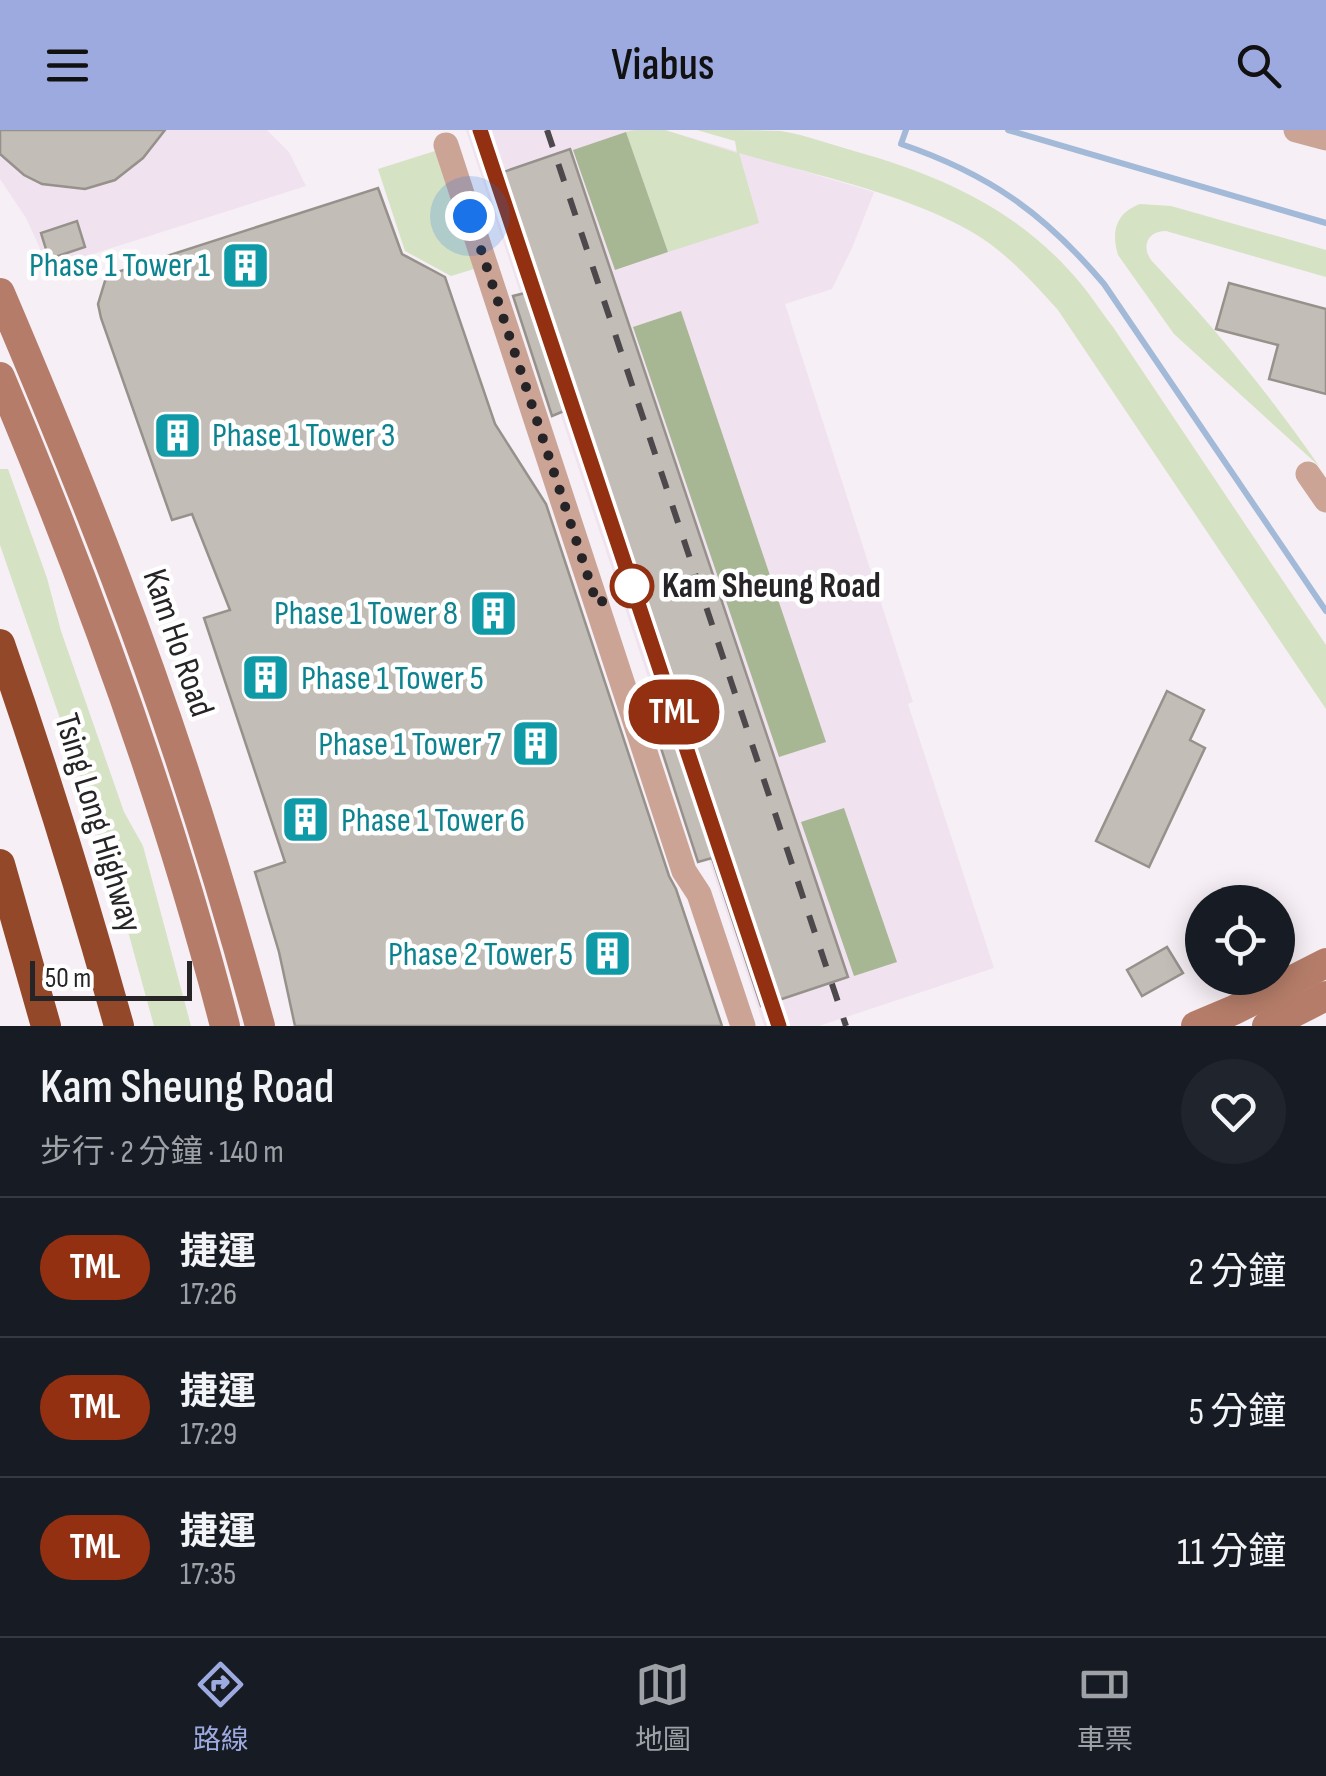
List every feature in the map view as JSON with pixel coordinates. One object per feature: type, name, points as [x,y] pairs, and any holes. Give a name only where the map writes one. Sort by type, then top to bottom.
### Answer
[{"type":"highway","name":"Tsing Long Highway","points":[[0,644],[63,830],[119,1026]]},
{"type":"highway","points":[[0,864],[46,1026]]},
{"type":"main road","name":"Kam Ho Road","points":[[0,293],[116,577],[199,816],[260,1026]]},
{"type":"main road","name":"Kam Ho Road","points":[[0,377],[86,588],[123,694],[204,947],[225,1026]]},
{"type":"main road","points":[[1196,1026],[1326,963]]},
{"type":"main road","points":[[1267,1026],[1314,1008]]},
{"type":"street","points":[[1296,130],[1326,138]]},
{"type":"street","points":[[446,144],[684,870],[698,894],[743,1026]]},
{"type":"street","points":[[1308,474],[1326,500]]},
{"type":"shaded area","points":[[0,130],[267,130],[289,152],[306,186],[49,268],[26,218],[0,179]]},
{"type":"shaded area","points":[[466,130],[665,130],[874,192],[832,289],[785,304],[994,968],[819,1026],[764,1026]]},
{"type":"green space","points":[[665,130],[737,153],[735,141],[697,130],[781,131],[808,137],[949,185],[1006,216],[1033,236],[1081,284],[1113,327],[1326,645],[1326,709],[1058,310],[1007,258],[972,232],[918,207],[859,186],[739,153],[759,223],[668,252],[626,132]]},
{"type":"green space","points":[[626,132],[668,252],[615,270],[573,150]]},
{"type":"green space","points":[[435,151],[474,269],[451,276],[405,251],[378,169]]},
{"type":"green space","points":[[1140,204],[1171,206],[1326,250],[1326,277],[1166,231],[1155,233],[1147,244],[1151,260],[1239,360],[1319,466],[1174,334],[1118,255],[1117,224],[1125,212]]},
{"type":"green space","points":[[681,311],[826,742],[779,757],[633,327]]},
{"type":"green space","points":[[0,469],[8,469],[124,812],[143,846],[191,1026],[154,1026],[81,779],[0,545]]},
{"type":"green space","points":[[844,808],[897,962],[854,976],[801,822]]},
{"type":"building","points":[[0,130],[165,130],[143,158],[115,180],[85,189],[42,184],[24,175],[0,154]]},
{"type":"building","name":"Kam Sheung Road","points":[[570,149],[848,977],[761,1006],[712,858],[698,862],[660,745],[674,741],[564,411],[552,416],[513,296],[525,293],[486,178]]},
{"type":"building","points":[[378,188],[402,254],[445,277],[495,424],[546,504],[722,1026],[295,1026],[279,952],[255,872],[285,862],[204,618],[230,610],[192,514],[172,520],[98,304],[105,281],[114,273]]},
{"type":"building","points":[[77,221],[85,247],[49,259],[41,233]]},
{"type":"building","points":[[1229,283],[1326,309],[1326,394],[1269,379],[1278,345],[1216,329]]},
{"type":"building","points":[[1167,691],[1204,710],[1190,740],[1205,748],[1149,867],[1096,841]]},
{"type":"building","points":[[1167,947],[1183,973],[1142,996],[1127,970]]},
{"type":"waterway","points":[[906,130],[901,144],[961,169],[1013,199],[1059,236],[1104,284],[1326,611]]},
{"type":"waterway","points":[[1008,130],[1326,223]]},
{"type":"railway","points":[[480,130],[779,1026]]},
{"type":"railway","points":[[547,130],[846,1026]]},
{"type":"metro line","name":"TML","points":[[480,130],[779,1026]]},
{"type":"place","name":"Phase 1 Tower 1","points":[[245,265]]},
{"type":"place","name":"Phase 1 Tower 3","points":[[177,435]]},
{"type":"place","name":"Kam Sheung Road","points":[[632,586]]},
{"type":"place","name":"Phase 1 Tower 8","points":[[493,613]]},
{"type":"place","name":"Phase 1 Tower 5","points":[[266,678]]},
{"type":"place","name":"Phase 1 Tower 7","points":[[536,744]]},
{"type":"place","name":"Phase 1 Tower 6","points":[[306,820]]},
{"type":"place","name":"Phase 2 Tower 5","points":[[608,954]]},
{"type":"route","points":[[470,216],[597,604],[632,586]]}]
